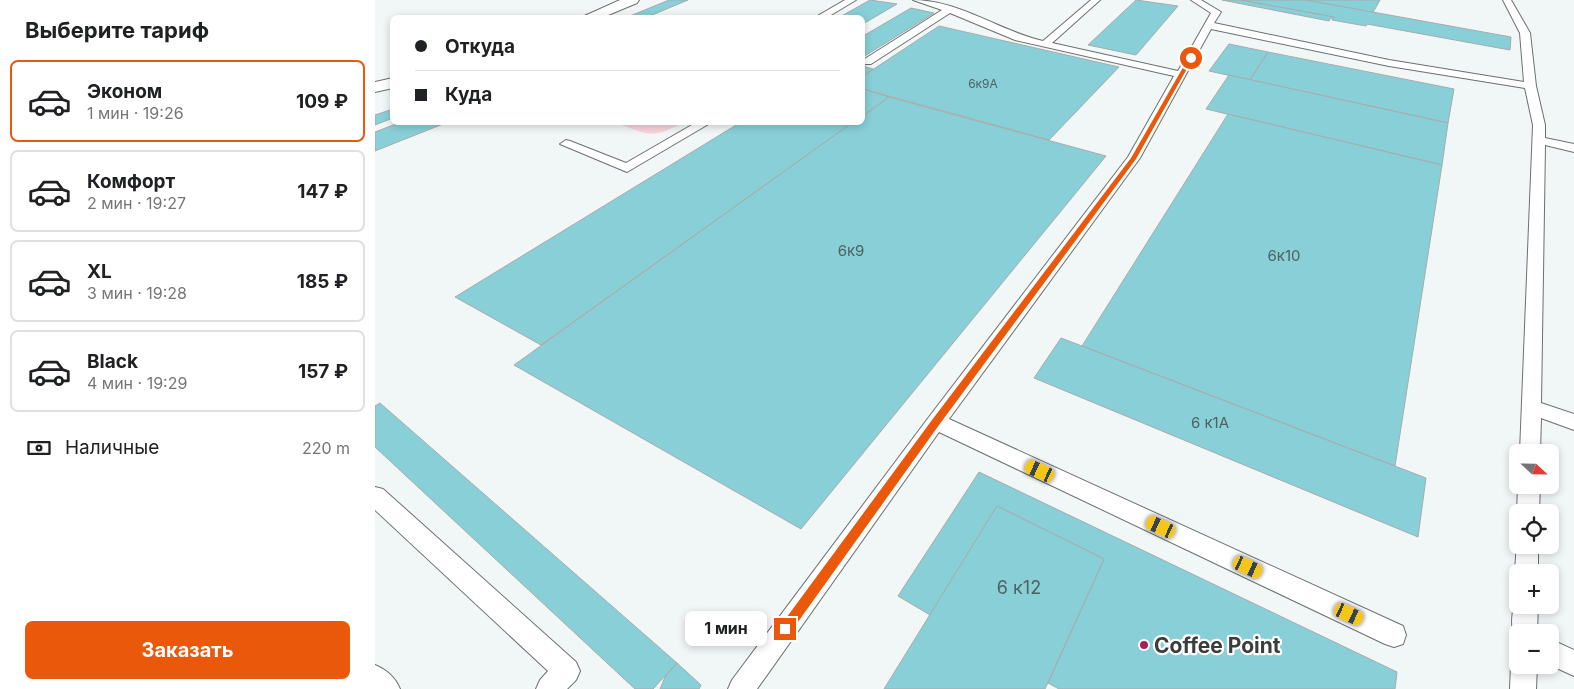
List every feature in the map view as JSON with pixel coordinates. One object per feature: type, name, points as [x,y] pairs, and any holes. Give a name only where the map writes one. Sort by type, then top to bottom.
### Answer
[{"type":"street","points":[[594,15],[632,0]]},
{"type":"lane","points":[[824,15],[852,0]]},
{"type":"lane","points":[[917,0],[951,8],[1005,34],[1182,75]]},
{"type":"lane","points":[[1045,44],[1096,0]]},
{"type":"lane","points":[[741,689],[935,422],[1134,158],[1182,75],[1215,12],[1195,0]]},
{"type":"lane","points":[[1507,0],[1525,33],[1530,86],[1539,125],[1530,444]]},
{"type":"lane","points":[[867,62],[951,8]]},
{"type":"lane","points":[[1208,25],[1389,63],[1530,86]]},
{"type":"lane","points":[[566,144],[627,168],[701,125]]},
{"type":"lane","points":[[1539,140],[1574,148]]},
{"type":"lane","points":[[1531,407],[1574,422]]},
{"type":"lane","points":[[935,422],[1394,635]]},
{"type":"lane","points":[[375,496],[567,671],[549,689]]},
{"type":"lane","points":[[1559,656],[1574,663]]},
{"type":"lane","points":[[1523,689],[1524,674]]},
{"type":"lane","points":[[375,678],[387,689]]},
{"type":"shaded area","points":[[621,125],[678,125],[663,132],[649,134]]},
{"type":"building","points":[[669,0],[688,0],[652,15],[632,15]]},
{"type":"building","points":[[870,0],[897,4],[865,23],[865,15],[843,15]]},
{"type":"building","points":[[1136,0],[1178,6],[1136,55],[1088,45]]},
{"type":"building","points":[[1222,0],[1380,0],[1366,25],[1331,18],[1329,21]]},
{"type":"building","points":[[1241,0],[1306,0],[1511,37],[1510,50],[1367,24],[1366,26],[1332,20],[1334,17]]},
{"type":"building","points":[[911,8],[934,13],[865,56],[865,35]]},
{"type":"building","points":[[939,26],[1119,67],[1049,140],[865,90],[865,75]]},
{"type":"building","points":[[1229,44],[1268,52],[1250,80],[1209,71]]},
{"type":"building","points":[[1268,52],[1454,89],[1448,123],[1250,80]]},
{"type":"building","points":[[865,67],[873,69],[865,75]]},
{"type":"building","points":[[1229,75],[1448,123],[1442,165],[1206,109]]},
{"type":"building","points":[[865,90],[889,97],[865,115]]},
{"type":"building","points":[[889,97],[1106,156],[801,529],[514,365],[849,125],[865,125],[865,115]]},
{"type":"building","points":[[390,110],[390,119],[375,125],[375,115]]},
{"type":"building","points":[[1228,114],[1442,165],[1395,466],[1082,346]]},
{"type":"building","points":[[393,125],[440,125],[375,151],[375,132]]},
{"type":"building","points":[[736,125],[849,125],[541,345],[455,297]]},
{"type":"building","points":[[1061,338],[1426,478],[1418,537],[1034,378]]},
{"type":"building","points":[[380,403],[677,663],[653,689],[635,689],[375,447],[375,406]]},
{"type":"building","points":[[979,472],[1397,672],[1395,689],[1059,689],[1048,683],[1104,559],[997,506],[930,615],[898,596]]},
{"type":"building","points":[[997,506],[1104,559],[1045,689],[884,689]]},
{"type":"building","points":[[677,663],[701,685],[699,689],[660,689],[665,677]]},
{"type":"place","name":"Coffee Point","points":[[1144,645]]},
{"type":"route","points":[[785,629],[935,422],[1134,158],[1191,58]]}]
